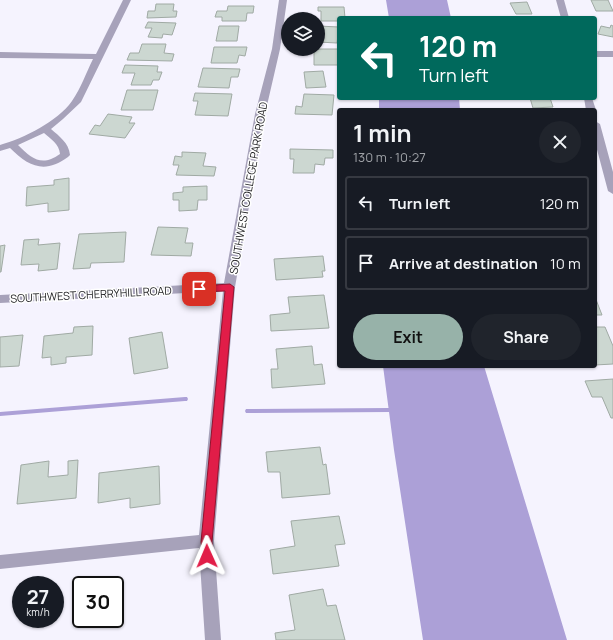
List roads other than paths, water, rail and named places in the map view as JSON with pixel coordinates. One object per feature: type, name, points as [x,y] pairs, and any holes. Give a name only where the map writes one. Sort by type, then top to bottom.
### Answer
[{"type":"street","points":[[0,148],[27,138],[44,128],[66,113],[76,102],[127,0]]},
{"type":"street","name":"SOUTHWEST COLLEGE PARK ROAD","points":[[214,640],[206,542],[230,287],[260,114],[276,49],[283,0]]},
{"type":"street","points":[[560,0],[565,16]]},
{"type":"street","points":[[597,54],[613,54]]},
{"type":"street","points":[[0,55],[99,57]]},
{"type":"street","points":[[11,144],[31,162],[43,164],[57,160],[64,154],[65,151],[63,146],[44,128]]},
{"type":"street","points":[[597,131],[613,191]]},
{"type":"street","name":"SOUTHWEST CHERRYHILL ROAD","points":[[0,299],[230,287]]},
{"type":"street","points":[[0,562],[206,542]]},
{"type":"waterway","points":[[0,414],[185,399]]},
{"type":"waterway","points":[[248,411],[389,410]]}]
